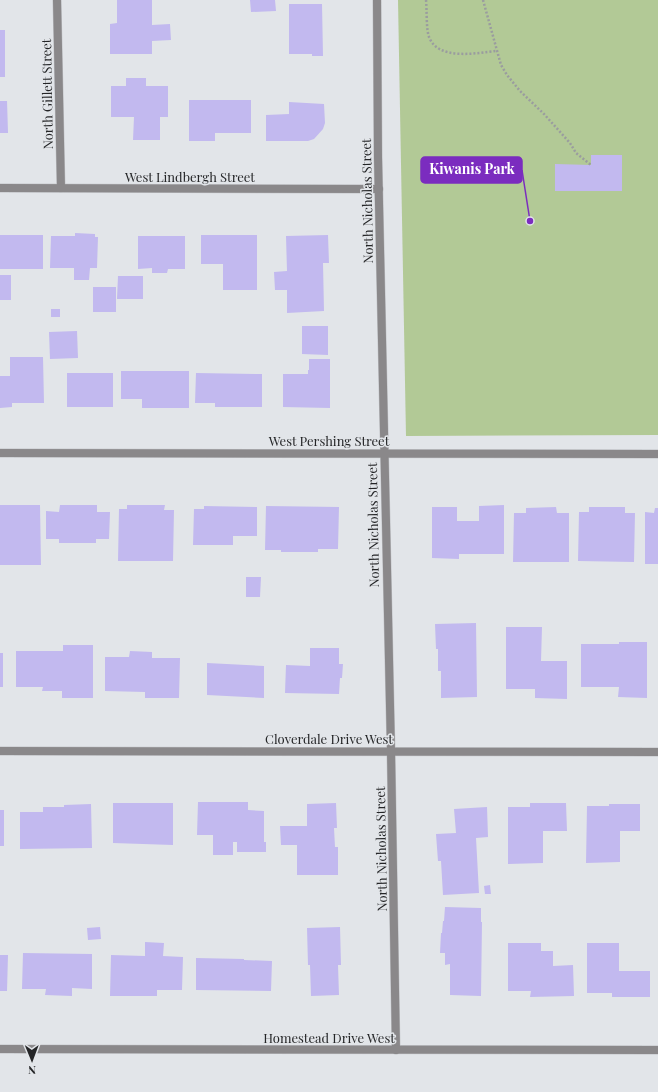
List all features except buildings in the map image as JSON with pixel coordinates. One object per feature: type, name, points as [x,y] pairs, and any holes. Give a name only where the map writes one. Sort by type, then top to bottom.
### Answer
[{"type":"street","name":"North Gillett Street","points":[[56,0],[61,188]]},
{"type":"street","name":"North Nicholas Street","points":[[377,0],[379,189],[396,1050]]},
{"type":"street","name":"West Lindbergh Street","points":[[0,188],[379,189]]},
{"type":"street","name":"West Pershing Street","points":[[0,453],[658,454]]},
{"type":"street","name":"Cloverdale Drive West","points":[[0,751],[658,752]]},
{"type":"street","name":"Homestead Drive West","points":[[0,1049],[658,1050]]},
{"type":"path","points":[[426,0],[429,36],[433,45],[441,50],[455,54],[496,51]]},
{"type":"path","points":[[483,0],[500,65],[520,91],[544,114],[570,143],[576,153],[591,165]]},
{"type":"green space","points":[[398,0],[658,0],[658,435],[406,436]]},
{"type":"place","name":"Kiwanis Park","points":[[530,221]]}]
